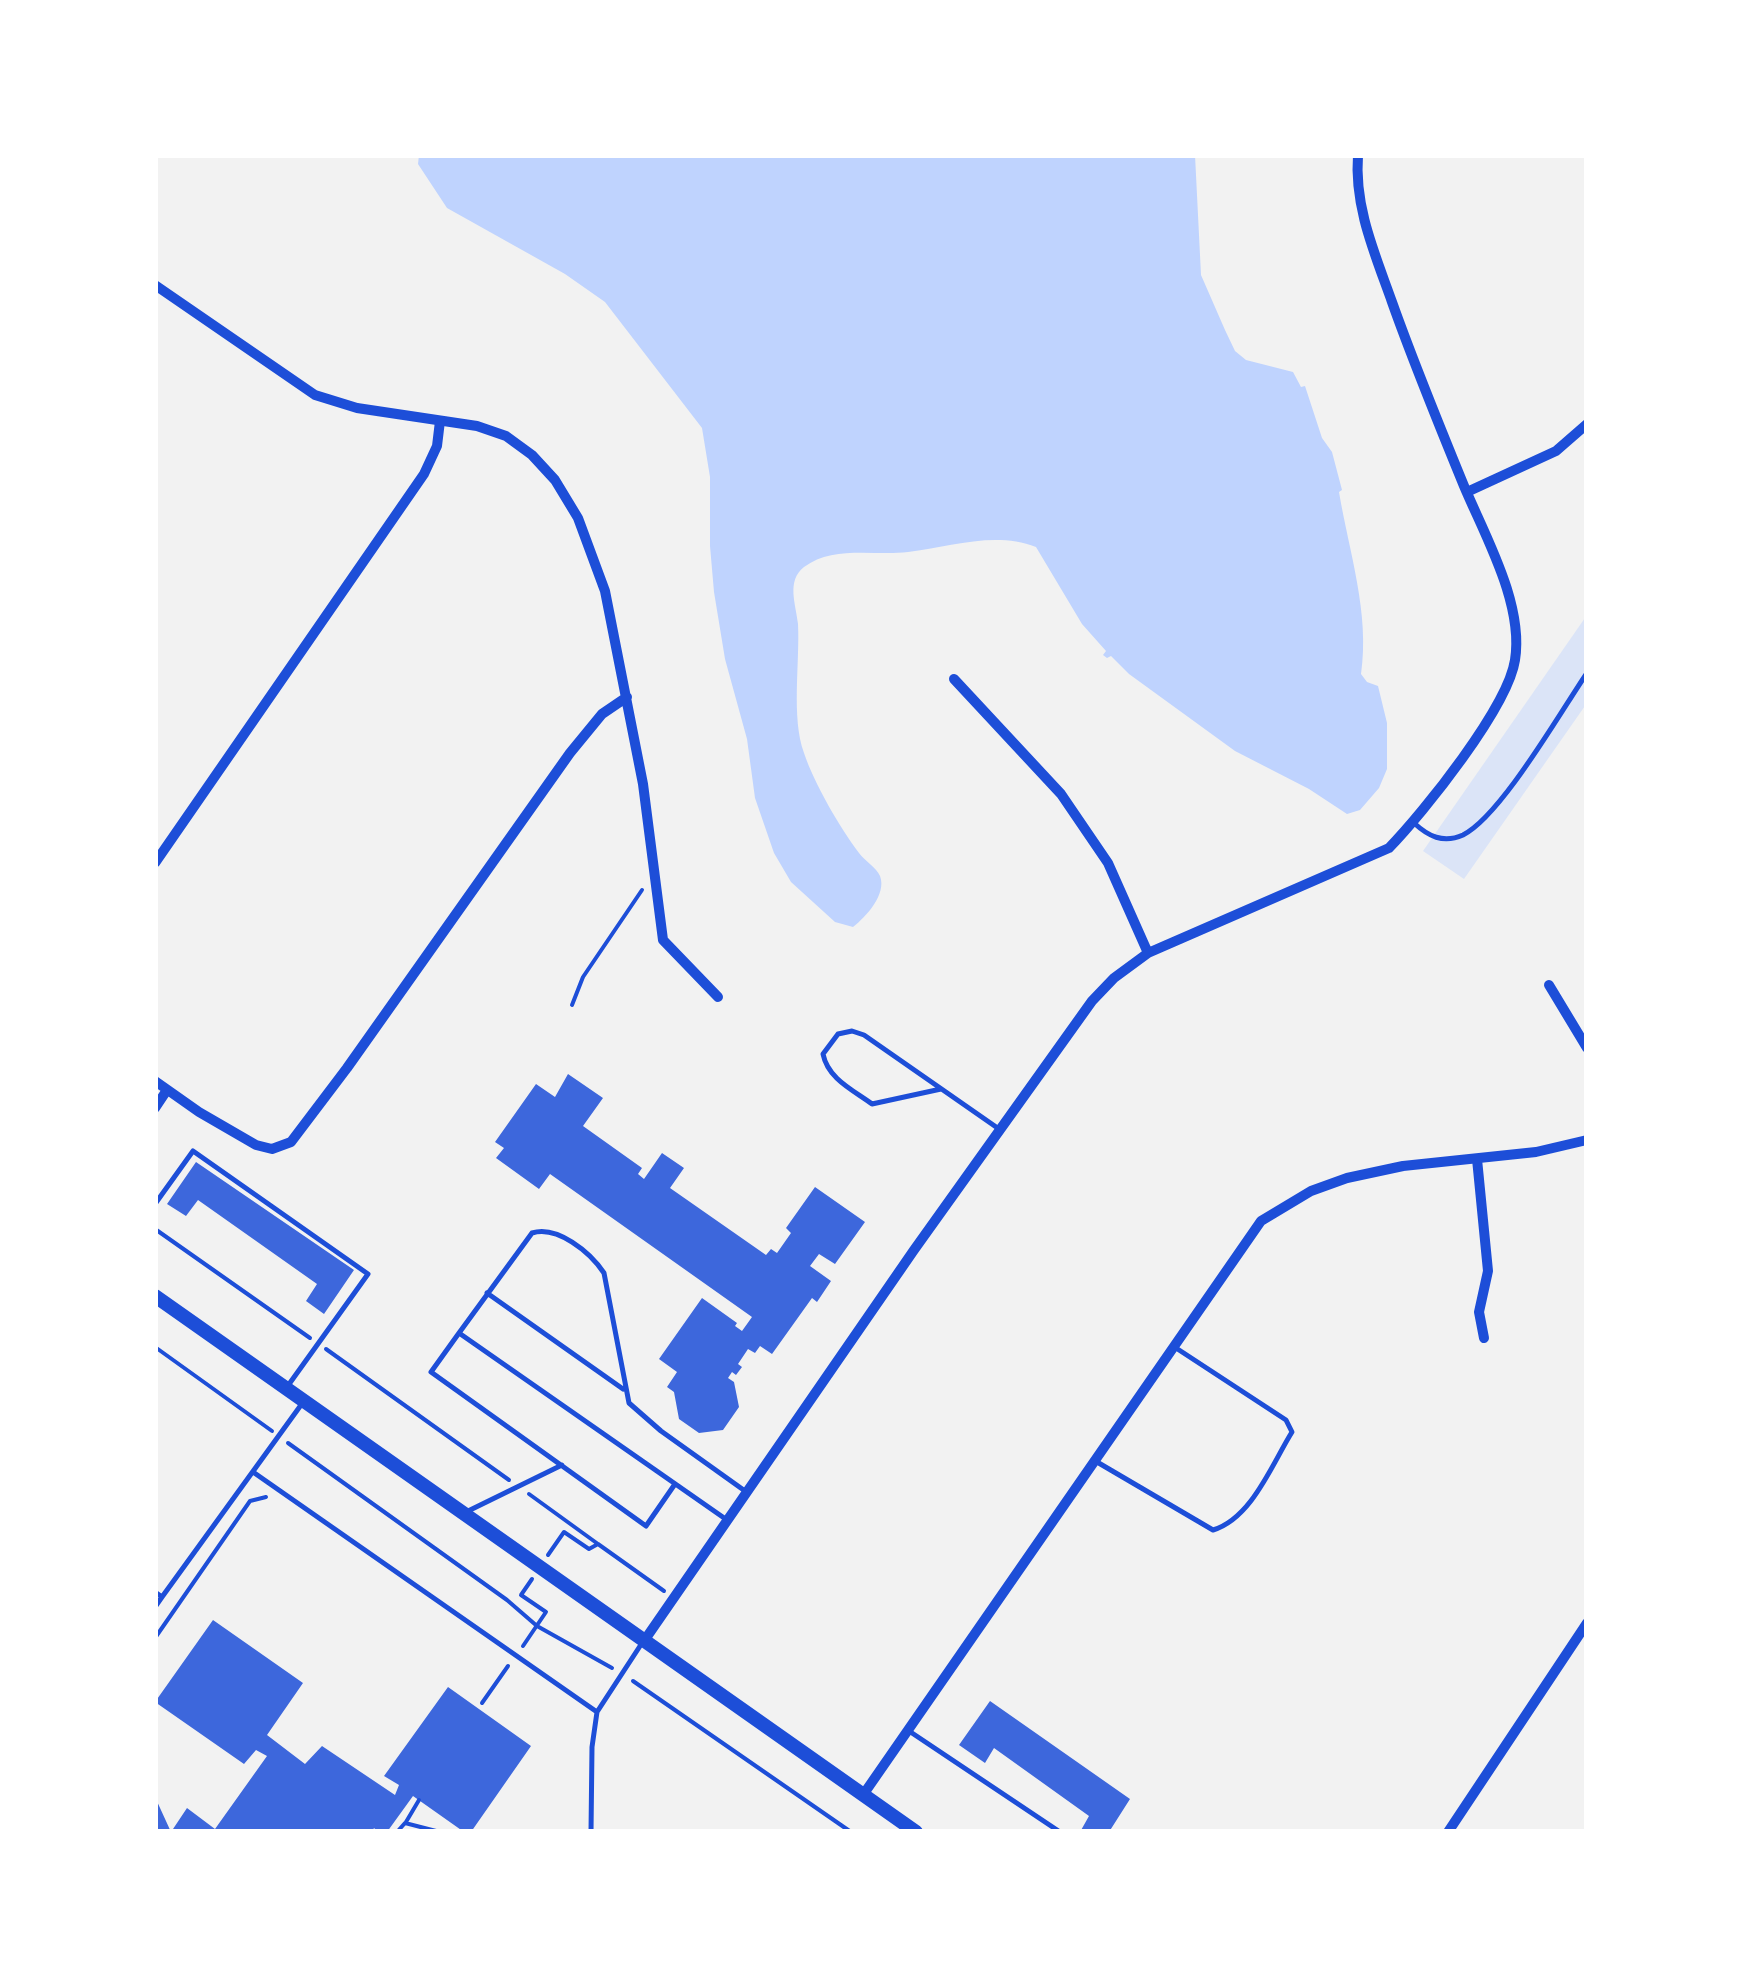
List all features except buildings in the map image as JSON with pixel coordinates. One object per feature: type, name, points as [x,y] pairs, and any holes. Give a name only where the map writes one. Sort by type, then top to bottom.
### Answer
[{"type":"main road","points":[[155,1296],[916,1832]]},
{"type":"street","points":[[644,1641],[1092,1001],[1114,978],[1148,953],[1390,848],[1414,822],[1486,721],[1515,663],[1515,619],[1496,554],[1408,346],[1363,220],[1358,155]]},
{"type":"street","points":[[155,285],[314,395],[356,408],[477,426],[506,436],[555,480],[578,518],[605,592],[643,784],[663,940],[718,997]]},
{"type":"street","points":[[155,863],[424,474],[438,446],[440,421]]},
{"type":"street","points":[[1467,492],[1556,451],[1587,424]]},
{"type":"street","points":[[954,680],[1061,794],[1108,863],[1148,953]]},
{"type":"street","points":[[155,1082],[256,1146],[272,1148],[291,1142],[348,1068],[570,753],[602,714],[626,697]]},
{"type":"street","points":[[1548,985],[1587,1048]]},
{"type":"street","points":[[155,1108],[167,1090]]},
{"type":"street","points":[[863,1795],[1261,1221],[1312,1191],[1347,1178],[1403,1166],[1536,1152],[1587,1140]]},
{"type":"street","points":[[1477,1159],[1488,1272],[1479,1312],[1484,1338]]},
{"type":"street","points":[[1450,1832],[1587,1623]]},
{"type":"lane","points":[[1414,822],[1428,836],[1452,838],[1466,834],[1510,786],[1587,673]]},
{"type":"lane","points":[[941,1089],[872,1104],[832,1076],[823,1054],[838,1034],[852,1031],[864,1035],[941,1089],[999,1130]]},
{"type":"lane","points":[[155,1204],[192,1150],[368,1274],[286,1390]]},
{"type":"lane","points":[[676,1484],[646,1526],[432,1372],[532,1233],[545,1229],[575,1246],[604,1273],[629,1402],[639,1414],[746,1492]]},
{"type":"lane","points":[[487,1294],[626,1390]]},
{"type":"lane","points":[[460,1333],[727,1520]]},
{"type":"lane","points":[[1094,1461],[1213,1530],[1228,1525],[1244,1510],[1292,1432],[1286,1420],[1173,1346]]},
{"type":"lane","points":[[155,1607],[304,1402]]},
{"type":"lane","points":[[462,1514],[562,1465]]},
{"type":"lane","points":[[253,1472],[596,1712]]},
{"type":"lane","points":[[155,1592],[162,1596]]},
{"type":"lane","points":[[591,1832],[596,1712],[644,1641]]},
{"type":"lane","points":[[908,1730],[1060,1832]]},
{"type":"path","points":[[572,1006],[583,976],[655,875]]},
{"type":"path","points":[[155,1229],[672,1597]]},
{"type":"path","points":[[155,1347],[507,1600],[537,1626],[622,1674],[851,1832]]},
{"type":"path","points":[[155,1638],[250,1501],[266,1497],[278,1501]]},
{"type":"path","points":[[564,1532],[589,1549],[598,1544]]},
{"type":"path","points":[[521,1594],[546,1612]]},
{"type":"path","points":[[397,1832],[419,1800]]},
{"type":"path","points":[[405,1823],[440,1832]]},
{"type":"shaded area","points":[[1587,615],[1587,703],[1464,879],[1423,851]]},
{"type":"water","points":[[419,155],[1195,155],[1201,275],[1225,330],[1235,351],[1246,360],[1293,372],[1301,387],[1305,386],[1322,438],[1332,452],[1361,605],[1361,674],[1367,682],[1378,686],[1387,723],[1387,769],[1379,788],[1360,810],[1347,814],[1309,789],[1235,751],[1129,674],[1111,656],[1103,655],[1106,651],[1082,624],[1036,547],[988,540],[908,552],[828,556],[804,567],[795,579],[800,739],[828,805],[859,853],[878,873],[881,883],[874,905],[858,923],[853,927],[835,922],[791,882],[774,853],[755,798],[747,739],[725,659],[714,592],[710,477],[702,428],[605,302],[565,274],[447,208],[418,164]]}]
